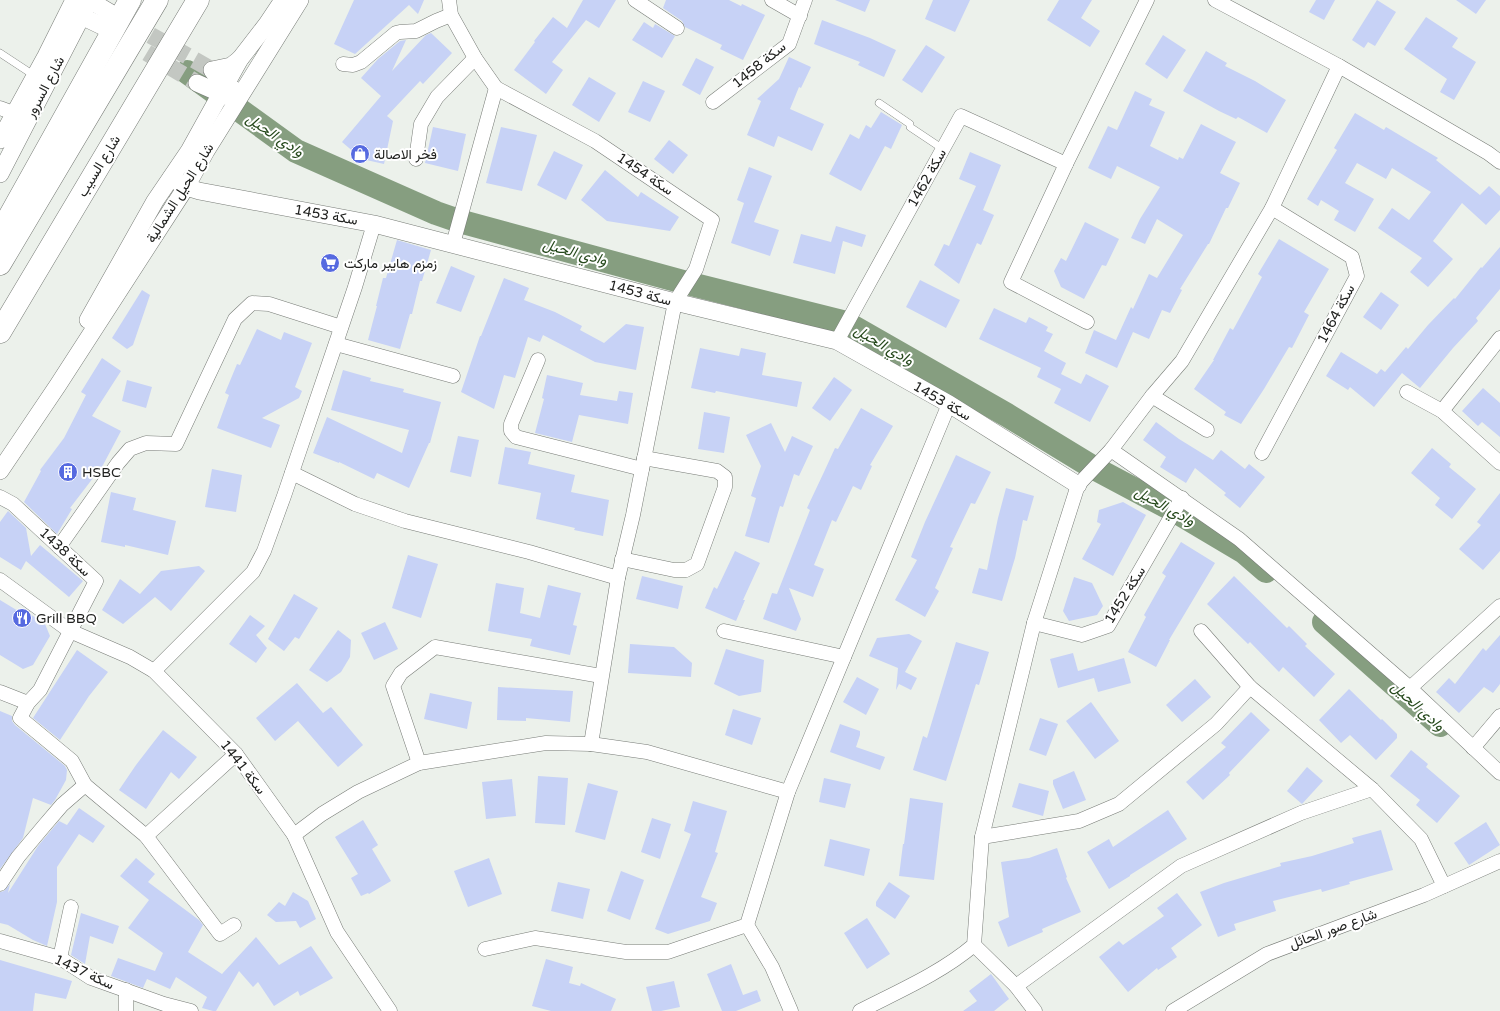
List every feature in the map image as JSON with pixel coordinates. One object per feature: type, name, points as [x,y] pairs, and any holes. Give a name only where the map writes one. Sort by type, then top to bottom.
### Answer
[{"type":"highway","points":[[0,233],[130,0]]},
{"type":"highway","points":[[0,264],[157,0]]},
{"type":"highway","name":"شارع السيب","points":[[0,332],[198,0]]},
{"type":"street","name":"شارع الحيل الشمالية","points":[[58,385],[92,311],[155,201],[189,151],[240,59],[267,24],[283,0]]},
{"type":"street","name":"شارع الحيل الشمالية","points":[[0,471],[58,385],[186,187],[206,151],[300,0]]},
{"type":"street","name":"سكة 1454","points":[[449,0],[451,15],[475,58],[496,88],[595,141],[712,220],[696,269],[674,302]]},
{"type":"street","points":[[635,0],[677,28]]},
{"type":"street","points":[[772,0],[800,16]]},
{"type":"street","name":"سكة 1458","points":[[713,102],[789,44],[805,0]]},
{"type":"street","points":[[1087,322],[1011,282],[1066,164],[1147,0]]},
{"type":"street","points":[[1215,0],[1339,66],[1488,153],[1500,162]]},
{"type":"street","points":[[80,4],[109,21]]},
{"type":"street","name":"شارع السرور","points":[[0,140],[34,76],[80,4]]},
{"type":"street","name":"شارع السرور","points":[[0,174],[14,114],[80,4]]},
{"type":"street","points":[[343,64],[353,65],[361,62],[396,34],[400,32],[416,31],[451,15]]},
{"type":"street","points":[[416,158],[422,124],[437,97],[475,58]]},
{"type":"street","points":[[206,151],[220,106],[222,90],[220,81],[212,70],[231,66],[240,59]]},
{"type":"street","points":[[860,1011],[924,979],[958,959],[974,945],[982,837],[1034,623],[1078,485],[1111,450],[1152,396],[1182,361],[1272,208],[1339,66]]},
{"type":"street","points":[[211,113],[205,92],[197,82],[215,91],[236,89],[251,78]]},
{"type":"street","points":[[453,244],[496,88]]},
{"type":"street","name":"سكة 1462","points":[[837,341],[961,116],[1066,164]]},
{"type":"street","name":"سكة 1453","points":[[171,178],[186,187],[199,191],[374,224],[674,302],[837,341],[950,404],[1078,485]]},
{"type":"street","name":"سكة 1464","points":[[1262,453],[1357,276],[1352,257],[1272,208]]},
{"type":"street","points":[[154,671],[253,572],[264,550],[336,344],[374,224]]},
{"type":"street","points":[[590,744],[618,578],[643,463],[674,302]]},
{"type":"street","points":[[59,547],[130,448],[146,444],[176,444],[235,319],[252,303],[269,304],[341,327]]},
{"type":"street","points":[[1442,411],[1500,338]]},
{"type":"street","points":[[336,344],[453,376]]},
{"type":"street","points":[[538,360],[511,424],[511,431],[516,436],[643,463],[717,471],[725,477],[725,487],[697,564],[686,570],[674,570],[622,560]]},
{"type":"street","points":[[1407,392],[1442,411],[1500,463]]},
{"type":"street","points":[[1152,396],[1207,430]]},
{"type":"street","points":[[791,1011],[772,967],[747,925],[788,792],[950,404]]},
{"type":"street","points":[[1111,450],[1239,539],[1410,688],[1500,772]]},
{"type":"street","points":[[292,472],[355,504],[390,516],[423,526],[529,552],[618,578]]},
{"type":"street","name":"سكة 1438","points":[[0,497],[13,504],[96,581],[40,690],[28,702]]},
{"type":"street","name":"سكة 1452","points":[[1034,623],[1082,634],[1108,626],[1182,498]]},
{"type":"street","name":"سكة 1441","points":[[0,580],[70,631],[130,657],[154,671],[236,754],[294,835],[337,932],[390,1011]]},
{"type":"street","points":[[1410,688],[1500,606]]},
{"type":"street","points":[[1201,630],[1250,687],[1372,789],[1421,839],[1444,886]]},
{"type":"street","points":[[724,631],[844,657]]},
{"type":"street","points":[[419,763],[393,686],[401,673],[435,647],[601,676]]},
{"type":"street","points":[[982,837],[1079,821],[1119,804],[1216,724],[1250,687]]},
{"type":"street","points":[[0,692],[28,702],[20,718],[72,761],[85,785],[146,836],[220,934],[234,926]]},
{"type":"street","points":[[1473,748],[1500,716]]},
{"type":"street","points":[[294,835],[322,814],[358,792],[419,763],[546,743],[590,744],[647,752],[788,792]]},
{"type":"street","points":[[146,836],[236,754]]},
{"type":"street","points":[[0,884],[18,856],[62,805],[85,785]]},
{"type":"street","points":[[1016,986],[1181,866],[1301,813],[1372,789]]},
{"type":"street","name":"شارع صور الحائل","points":[[1173,1011],[1267,954],[1424,895],[1500,861]]},
{"type":"street","points":[[60,958],[70,907]]},
{"type":"street","points":[[485,949],[535,938],[626,952],[668,952],[747,925]]},
{"type":"street","name":"سكة 1437","points":[[0,941],[60,958],[91,978],[164,1004],[191,1011]]},
{"type":"street","points":[[974,945],[1016,986],[1035,1011]]},
{"type":"street","points":[[126,990],[126,1011]]},
{"type":"lane","points":[[0,53],[34,76]]},
{"type":"lane","points":[[879,103],[907,122],[910,127],[943,149]]},
{"type":"building","points":[[354,0],[424,0],[418,14],[409,5],[355,54],[334,44]]},
{"type":"building","points":[[583,0],[616,0],[599,28],[586,20],[552,62],[563,70],[546,94],[514,70],[553,17],[567,28]]},
{"type":"building","points":[[666,0],[729,0],[741,6],[742,4],[765,15],[743,60],[720,49],[722,45],[685,27],[682,21],[663,8]]},
{"type":"building","points":[[835,0],[870,0],[865,12]]},
{"type":"building","points":[[933,0],[970,0],[955,32],[925,19]]},
{"type":"building","points":[[1059,0],[1092,0],[1081,18],[1100,31],[1090,47],[1047,20]]},
{"type":"building","points":[[1316,0],[1335,0],[1324,20],[1309,12]]},
{"type":"building","points":[[1377,0],[1396,12],[1375,46],[1368,42],[1364,48],[1352,40]]},
{"type":"building","points":[[1456,0],[1486,0],[1476,14]]},
{"type":"building","points":[[1426,17],[1458,38],[1452,47],[1476,62],[1454,100],[1440,92],[1447,79],[1404,49]]},
{"type":"building","points":[[822,20],[870,38],[896,50],[884,77],[858,65],[860,62],[814,44]]},
{"type":"building","points":[[644,22],[653,28],[655,24],[675,36],[662,58],[632,40]]},
{"type":"building","points":[[431,33],[452,53],[423,84],[420,81],[387,116],[393,121],[384,164],[362,159],[342,142],[381,96],[361,78],[378,59],[400,41],[406,40],[392,71],[426,35]]},
{"type":"building","points":[[1163,35],[1186,50],[1167,79],[1145,64]]},
{"type":"building","points":[[926,45],[945,57],[922,93],[902,80]]},
{"type":"building","points":[[1206,51],[1227,63],[1225,66],[1255,81],[1286,100],[1267,133],[1238,117],[1236,119],[1219,111],[1183,91]]},
{"type":"building","points":[[789,57],[811,67],[801,88],[799,87],[790,109],[824,124],[812,151],[778,136],[774,147],[747,135],[761,101],[757,99],[779,79]]},
{"type":"building","points":[[696,58],[714,67],[700,95],[682,85]]},
{"type":"building","points":[[589,77],[616,93],[599,122],[572,105]]},
{"type":"building","points":[[643,81],[665,91],[650,122],[628,112]]},
{"type":"building","points":[[1135,91],[1152,99],[1149,105],[1165,112],[1150,146],[1178,160],[1179,157],[1183,159],[1201,124],[1236,142],[1220,173],[1240,183],[1209,244],[1180,289],[1182,290],[1170,313],[1162,310],[1149,339],[1133,332],[1117,368],[1085,353],[1094,330],[1116,340],[1131,307],[1133,309],[1149,274],[1157,278],[1183,235],[1157,219],[1145,244],[1131,238],[1140,219],[1160,187],[1117,166],[1111,179],[1088,168],[1108,126],[1117,130]]},
{"type":"building","points":[[881,112],[902,125],[891,149],[885,146],[861,191],[829,174],[850,134],[859,139],[866,125],[871,128]]},
{"type":"building","points":[[1355,113],[1384,130],[1386,127],[1438,158],[1436,160],[1480,195],[1489,186],[1500,196],[1500,210],[1486,225],[1462,203],[1433,241],[1453,259],[1428,287],[1410,272],[1422,258],[1378,228],[1392,208],[1409,220],[1431,192],[1392,168],[1386,179],[1357,163],[1345,183],[1374,199],[1355,232],[1334,220],[1339,211],[1321,200],[1318,206],[1307,199],[1337,150],[1334,148]]},
{"type":"building","points":[[433,127],[466,134],[458,171],[425,163]]},
{"type":"building","points":[[501,127],[537,135],[522,191],[486,183]]},
{"type":"building","points":[[669,140],[688,155],[673,174],[654,159]]},
{"type":"building","points":[[554,151],[583,165],[566,200],[537,185]]},
{"type":"building","points":[[970,152],[1001,165],[983,210],[994,215],[981,245],[977,243],[959,284],[934,265],[944,244],[949,246],[976,186],[959,179]]},
{"type":"building","points":[[749,167],[772,176],[754,222],[779,230],[770,256],[731,243],[744,203],[737,200]]},
{"type":"building","points":[[605,170],[638,197],[641,192],[679,217],[670,231],[607,221],[581,200]]},
{"type":"building","points":[[1085,222],[1119,239],[1106,266],[1102,265],[1084,299],[1061,287],[1054,271],[1061,258],[1066,261]]},
{"type":"building","points":[[836,226],[866,235],[862,247],[843,241],[835,274],[793,263],[801,234],[831,242]]},
{"type":"building","points":[[1279,239],[1329,269],[1304,312],[1309,315],[1292,348],[1289,347],[1241,424],[1224,415],[1226,412],[1194,389],[1214,360],[1230,328],[1233,330],[1262,277],[1258,274]]},
{"type":"building","points":[[397,240],[431,250],[422,281],[420,281],[412,314],[410,314],[400,349],[368,340],[383,278],[386,278]]},
{"type":"building","points":[[1500,247],[1500,289],[1476,318],[1478,321],[1453,348],[1420,388],[1402,373],[1374,407],[1350,387],[1348,390],[1326,376],[1341,352],[1377,374],[1381,369],[1385,372],[1406,347],[1408,349],[1428,325],[1454,298],[1455,299],[1481,267],[1482,268]]},
{"type":"building","points":[[451,266],[475,276],[461,312],[436,303]]},
{"type":"building","points":[[504,278],[529,288],[524,300],[555,312],[582,326],[580,330],[604,343],[626,324],[644,327],[636,370],[595,362],[543,335],[540,342],[528,337],[515,378],[504,375],[494,409],[461,392],[480,336]]},
{"type":"building","points":[[920,280],[960,300],[946,328],[906,307]]},
{"type":"building","points":[[142,290],[150,295],[133,345],[127,349],[112,338]]},
{"type":"building","points":[[1381,292],[1399,305],[1381,330],[1363,317]]},
{"type":"building","points":[[994,308],[1026,323],[1029,317],[1048,327],[1046,331],[1053,334],[1044,351],[1066,363],[1061,374],[1081,384],[1086,374],[1109,386],[1090,422],[1054,403],[1061,389],[1037,377],[1041,368],[979,339]]},
{"type":"building","points":[[257,329],[281,340],[284,332],[312,343],[295,387],[302,391],[299,398],[262,418],[280,425],[271,448],[217,428],[229,395],[225,393],[237,364],[240,365]]},
{"type":"building","points":[[700,348],[739,356],[741,348],[766,353],[762,375],[802,382],[797,407],[716,391],[715,393],[691,388]]},
{"type":"building","points":[[102,358],[121,371],[92,416],[121,431],[103,465],[70,508],[72,509],[57,534],[24,502],[41,471],[40,470],[64,438],[86,395],[81,392]]},
{"type":"building","points":[[343,370],[371,378],[370,381],[404,389],[403,392],[441,402],[430,443],[409,488],[377,473],[374,479],[339,462],[313,453],[327,417],[402,453],[409,430],[331,410]]},
{"type":"building","points":[[547,375],[583,383],[580,395],[617,401],[619,391],[633,393],[628,424],[579,415],[572,442],[535,433],[544,399],[542,398]]},
{"type":"building","points":[[834,377],[852,390],[830,421],[812,408]]},
{"type":"building","points":[[127,380],[152,387],[146,408],[122,401]]},
{"type":"building","points":[[1483,388],[1500,403],[1500,437],[1482,422],[1478,426],[1462,411]]},
{"type":"building","points":[[861,408],[893,426],[870,465],[872,466],[861,490],[853,486],[836,522],[832,520],[814,565],[824,569],[813,597],[789,588],[801,619],[796,631],[763,619],[772,593],[777,594],[810,510],[807,508],[835,448],[838,449]]},
{"type":"building","points":[[704,412],[730,417],[724,453],[698,449]]},
{"type":"building","points":[[1156,422],[1179,439],[1213,460],[1221,450],[1245,469],[1249,464],[1265,477],[1240,508],[1224,495],[1226,493],[1195,468],[1186,483],[1160,467],[1166,457],[1143,440]]},
{"type":"building","points":[[771,423],[785,452],[792,436],[813,446],[799,476],[794,474],[783,507],[780,506],[769,543],[745,536],[756,498],[751,496],[761,466],[746,435]]},
{"type":"building","points":[[458,436],[479,440],[471,477],[450,472]]},
{"type":"building","points":[[505,447],[531,452],[528,464],[575,475],[571,492],[609,500],[603,536],[574,530],[575,528],[536,519],[541,493],[498,484]]},
{"type":"building","points":[[1432,448],[1451,464],[1449,467],[1476,489],[1452,519],[1435,505],[1440,498],[1411,473]]},
{"type":"building","points":[[956,455],[991,472],[975,504],[971,503],[950,547],[953,548],[935,588],[939,591],[925,617],[895,600],[917,560],[911,557],[925,522]]},
{"type":"building","points":[[212,469],[242,475],[236,512],[205,507]]},
{"type":"building","points":[[1006,488],[1034,496],[1027,521],[1023,520],[1015,558],[1002,601],[972,593],[979,568],[987,570]]},
{"type":"building","points":[[111,492],[136,498],[133,510],[176,521],[168,555],[125,545],[125,547],[101,542]]},
{"type":"building","points":[[1500,493],[1500,551],[1483,570],[1459,549],[1481,525],[1477,522]]},
{"type":"building","points":[[1123,502],[1146,515],[1113,576],[1082,559],[1101,524],[1097,522],[1099,510]]},
{"type":"building","points":[[8,511],[26,528],[31,556],[40,545],[83,581],[69,597],[26,561],[21,570],[0,557],[0,522]]},
{"type":"building","points":[[1181,542],[1215,563],[1169,640],[1156,667],[1128,652],[1146,617],[1144,615],[1166,576],[1162,573]]},
{"type":"building","points":[[735,551],[760,563],[743,600],[745,600],[736,621],[705,608],[714,587],[717,589]]},
{"type":"building","points":[[408,555],[438,564],[421,618],[392,608]]},
{"type":"building","points":[[199,566],[205,571],[171,611],[155,597],[123,624],[102,610],[120,579],[140,594],[161,571]]},
{"type":"building","points":[[642,576],[683,586],[678,609],[636,599]]},
{"type":"building","points":[[1234,576],[1287,628],[1289,626],[1307,644],[1305,646],[1335,674],[1314,697],[1283,667],[1279,672],[1250,642],[1248,644],[1207,604]]},
{"type":"building","points":[[1074,577],[1092,583],[1103,606],[1097,615],[1069,621],[1063,611]]},
{"type":"building","points":[[496,583],[524,588],[520,613],[540,618],[548,585],[581,593],[573,625],[577,626],[570,655],[530,646],[532,639],[488,631]]},
{"type":"building","points":[[294,594],[318,608],[299,639],[295,637],[284,651],[268,639]]},
{"type":"building","points":[[0,600],[28,617],[30,614],[45,624],[50,636],[33,665],[23,669],[0,655]]},
{"type":"building","points":[[250,615],[265,626],[256,635],[267,648],[256,663],[229,644]]},
{"type":"building","points":[[385,622],[398,649],[374,660],[361,633]]},
{"type":"building","points":[[338,630],[351,640],[350,657],[341,672],[327,682],[309,670]]},
{"type":"building","points":[[909,634],[922,641],[905,672],[917,678],[911,690],[899,684],[896,690],[898,668],[869,656],[877,638]]},
{"type":"building","points":[[1500,635],[1500,684],[1493,693],[1484,687],[1459,713],[1436,692],[1449,678],[1455,684],[1483,648],[1486,651]]},
{"type":"building","points":[[956,642],[989,652],[979,685],[976,684],[946,781],[913,770],[923,736],[927,738]]},
{"type":"building","points":[[630,644],[674,647],[692,663],[691,677],[628,673]]},
{"type":"building","points":[[726,649],[764,660],[761,692],[739,696],[714,684]]},
{"type":"building","points":[[77,650],[108,672],[89,696],[60,740],[33,718]]},
{"type":"building","points":[[1073,653],[1078,671],[1124,658],[1131,683],[1098,692],[1094,678],[1058,688],[1050,659]]},
{"type":"building","points":[[857,677],[879,689],[866,715],[843,702]]},
{"type":"building","points":[[1195,679],[1211,697],[1182,722],[1166,705]]},
{"type":"building","points":[[297,683],[323,713],[331,707],[363,745],[338,767],[298,721],[275,741],[256,718]]},
{"type":"building","points":[[498,687],[573,691],[570,722],[526,718],[526,721],[497,720]]},
{"type":"building","points":[[1349,689],[1397,734],[1397,738],[1376,760],[1350,735],[1341,743],[1319,720]]},
{"type":"building","points":[[430,693],[472,702],[467,729],[424,719]]},
{"type":"building","points":[[1091,702],[1119,741],[1095,759],[1066,721]]},
{"type":"building","points":[[733,709],[761,718],[752,745],[725,735]]},
{"type":"building","points":[[0,711],[12,716],[12,721],[15,725],[65,766],[67,770],[66,780],[51,805],[33,798],[23,838],[0,869]]},
{"type":"building","points":[[1251,712],[1270,730],[1229,773],[1230,775],[1203,800],[1186,782],[1226,747],[1221,743]]},
{"type":"building","points":[[1040,718],[1058,724],[1046,756],[1029,750]]},
{"type":"building","points":[[840,724],[860,731],[856,747],[885,757],[880,770],[830,752]]},
{"type":"building","points":[[163,730],[197,757],[179,779],[171,772],[146,809],[119,790]]},
{"type":"building","points":[[1411,750],[1428,764],[1426,767],[1460,796],[1437,823],[1416,805],[1420,800],[1390,776]]},
{"type":"building","points":[[1307,767],[1323,781],[1302,804],[1287,791]]},
{"type":"building","points":[[1074,771],[1086,800],[1063,809],[1053,784],[1053,780]]},
{"type":"building","points":[[538,776],[568,778],[565,825],[535,823]]},
{"type":"building","points":[[824,778],[851,784],[845,808],[819,802]]},
{"type":"building","points":[[512,779],[516,816],[486,819],[482,782]]},
{"type":"building","points":[[588,783],[618,791],[605,840],[575,832]]},
{"type":"building","points":[[1019,783],[1049,791],[1043,816],[1012,807]]},
{"type":"building","points":[[910,798],[943,803],[934,880],[899,876]]},
{"type":"building","points":[[693,801],[727,811],[715,852],[718,853],[701,897],[717,903],[710,921],[668,934],[655,929],[691,834],[684,831]]},
{"type":"building","points":[[79,808],[105,826],[93,843],[79,834],[57,867],[57,902],[47,946],[33,940],[8,925],[0,923],[0,892],[4,891],[10,884],[8,893],[38,846],[59,821],[67,825]]},
{"type":"building","points":[[1168,810],[1187,839],[1109,889],[1087,852],[1109,839],[1113,847]]},
{"type":"building","points":[[652,818],[671,824],[660,859],[641,852]]},
{"type":"building","points":[[363,820],[378,845],[372,849],[391,881],[369,894],[368,893],[361,896],[351,878],[358,874],[335,837]]},
{"type":"building","points":[[1486,822],[1500,845],[1469,865],[1454,843]]},
{"type":"building","points":[[1381,830],[1393,870],[1349,882],[1350,884],[1322,892],[1321,889],[1273,901],[1276,911],[1234,924],[1236,930],[1218,937],[1200,892],[1224,883],[1281,866],[1280,863],[1312,856],[1354,843],[1352,838]]},
{"type":"building","points":[[830,839],[870,849],[864,876],[824,866]]},
{"type":"building","points":[[1057,848],[1067,877],[1066,878],[1081,912],[1042,929],[1043,932],[1008,947],[998,922],[1009,917],[1001,862],[1029,858]]},
{"type":"building","points":[[136,858],[155,874],[148,882],[199,920],[203,925],[188,952],[222,974],[256,937],[279,965],[311,946],[333,978],[300,996],[298,991],[274,1006],[258,982],[253,987],[239,971],[216,1011],[213,1011],[202,1008],[207,997],[176,977],[170,989],[147,979],[143,988],[111,976],[118,958],[155,971],[163,953],[128,928],[149,900],[120,876]]},
{"type":"building","points":[[489,858],[502,894],[468,907],[454,871]]},
{"type":"building","points":[[621,871],[644,880],[630,920],[607,911]]},
{"type":"building","points":[[558,882],[590,889],[583,919],[551,911]]},
{"type":"building","points":[[889,882],[910,896],[895,919],[876,906],[876,902]]},
{"type":"building","points":[[293,892],[308,901],[316,919],[300,928],[296,921],[276,922],[267,915],[279,902],[285,906]]},
{"type":"building","points":[[1177,893],[1202,925],[1171,948],[1177,957],[1158,970],[1157,968],[1128,992],[1099,957],[1119,941],[1123,945],[1164,916],[1157,908]]},
{"type":"building","points":[[81,913],[119,926],[113,944],[90,936],[85,964],[71,955]]},
{"type":"building","points":[[867,918],[890,954],[867,969],[844,933]]},
{"type":"building","points":[[546,959],[573,967],[569,983],[580,986],[581,983],[616,999],[611,1011],[551,1011],[532,1006]]},
{"type":"building","points":[[0,960],[72,981],[66,999],[35,993],[33,1011],[0,1011]]},
{"type":"building","points":[[731,964],[743,995],[757,990],[761,1001],[736,1011],[722,1011],[707,974]]},
{"type":"building","points":[[991,974],[1009,999],[994,1011],[963,1011],[977,1001],[969,991]]},
{"type":"building","points":[[674,981],[680,1007],[661,1011],[652,1011],[646,987]]},
{"type":"waterway","name":"وادي الحيل","points":[[187,72],[296,151],[436,213],[459,221],[687,283],[846,323],[1007,415],[1094,468],[1175,511],[1244,552],[1266,571]]},
{"type":"waterway","name":"وادي الحيل","points":[[1324,622],[1440,725]]},
{"type":"tunnel","points":[[129,23],[212,70]]},
{"type":"tunnel","points":[[104,27],[197,83]]},
{"type":"place","name":"فخر الاصالة","points":[[360,154]]},
{"type":"place","name":"زمزم هايبر ماركت","points":[[330,263]]},
{"type":"place","name":"HSBC","points":[[68,472]]},
{"type":"place","name":"Grill BBQ","points":[[22,618]]}]
